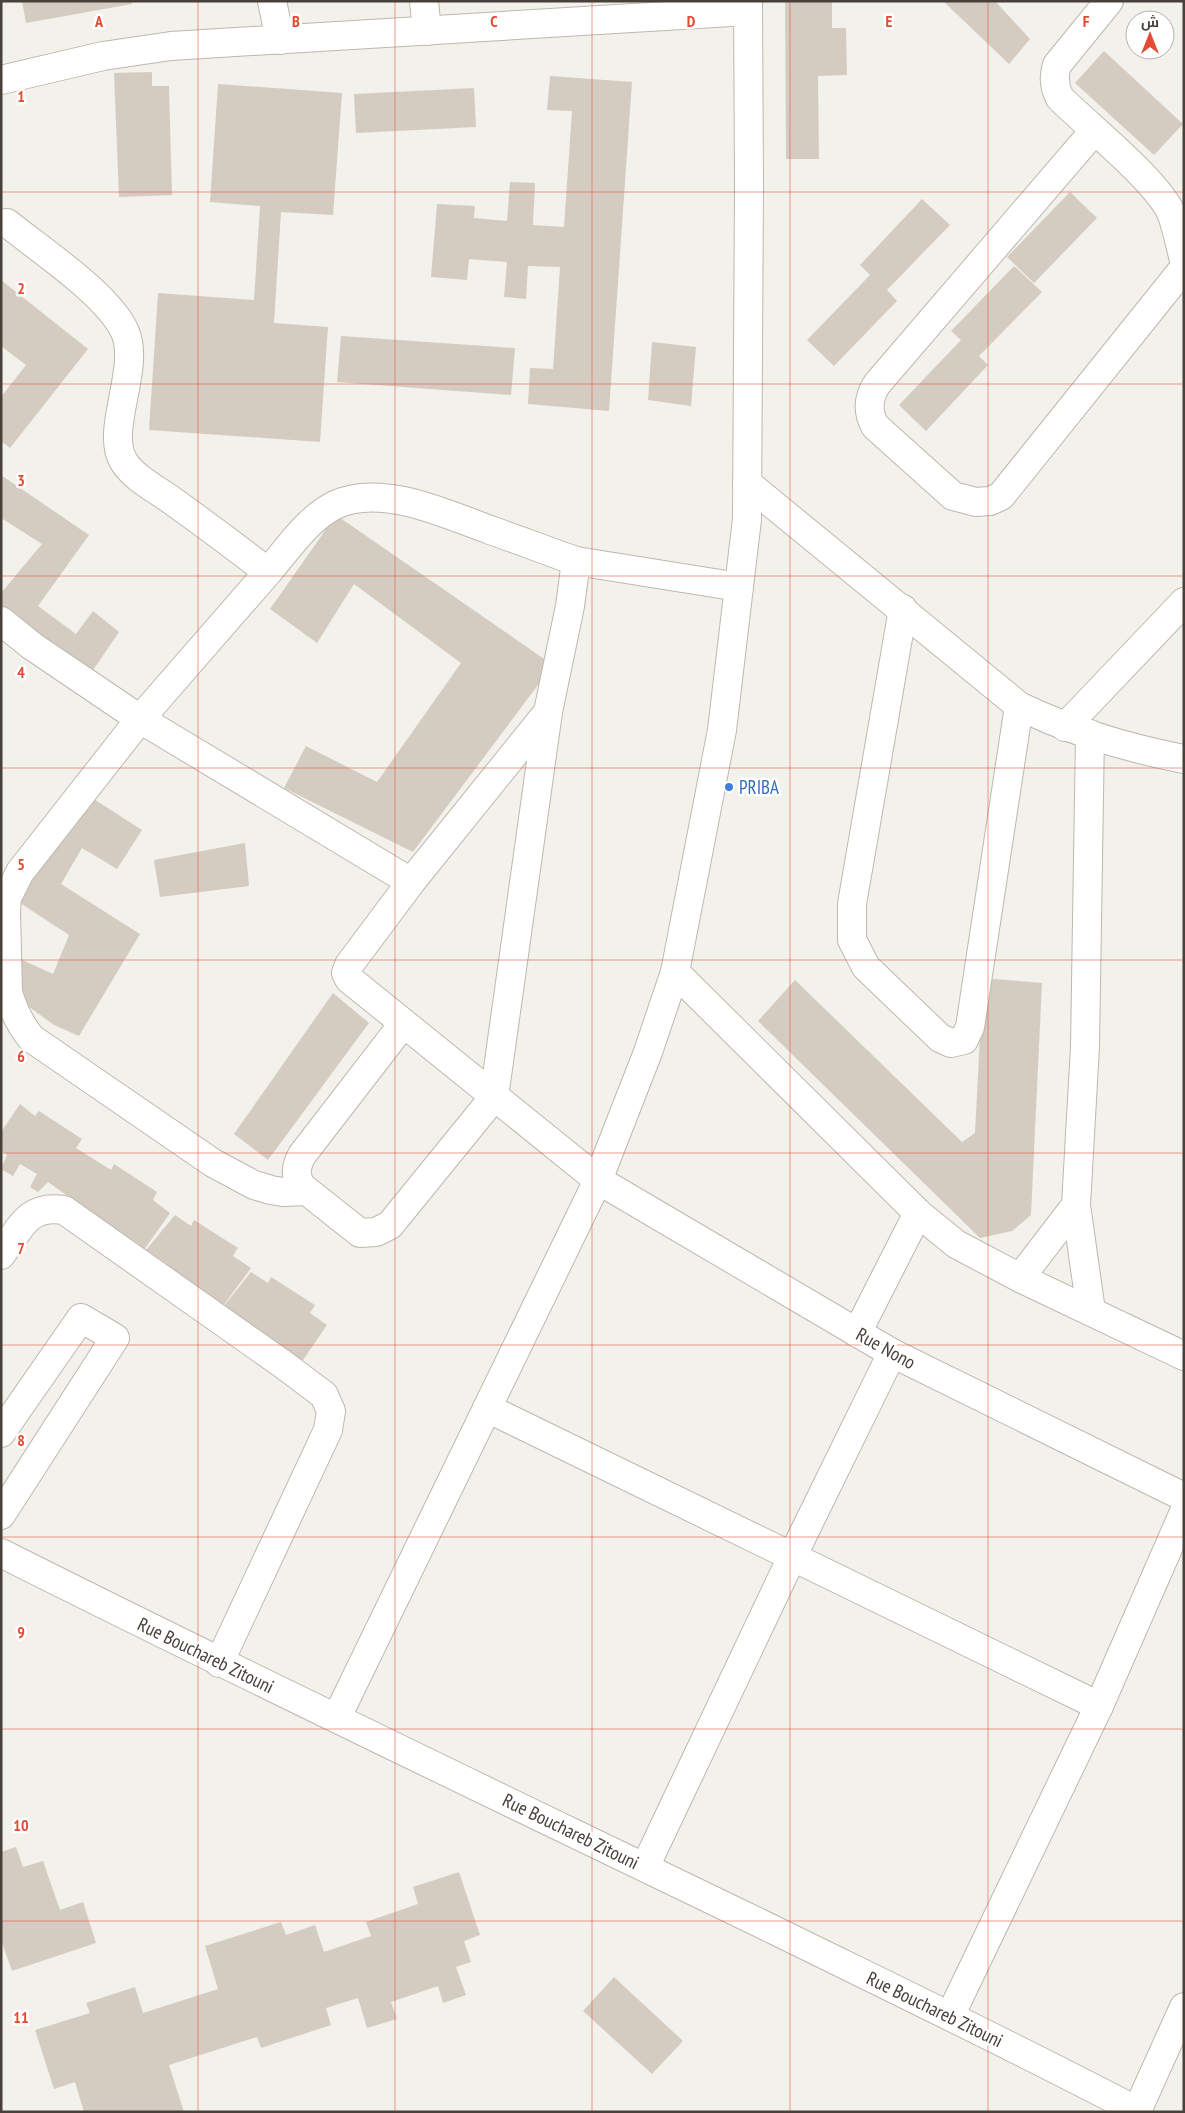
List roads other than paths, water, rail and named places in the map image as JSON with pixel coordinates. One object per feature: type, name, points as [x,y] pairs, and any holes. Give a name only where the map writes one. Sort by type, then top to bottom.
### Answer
[{"type":"street","points":[[272,1],[280,40]]},
{"type":"street","points":[[424,1],[427,31]]},
{"type":"street","points":[[1106,3],[1062,59],[1055,74],[1056,92],[1094,131],[1135,168],[1157,192],[1172,213],[1184,260]]},
{"type":"street","points":[[1,80],[103,56],[171,46],[427,31],[748,6],[747,519],[722,730],[675,972],[648,1052],[598,1180],[337,1717]]},
{"type":"street","points":[[1094,131],[877,384],[870,399],[871,418],[875,426],[953,496],[976,502],[990,501],[1001,496],[1184,268]]},
{"type":"street","points":[[7,223],[101,298],[126,333],[129,356],[126,391],[118,429],[118,448],[124,462],[138,476],[226,539],[268,572]]},
{"type":"street","points":[[747,483],[1019,706],[1077,730],[1135,748],[1184,760]]},
{"type":"street","points":[[306,1191],[283,1192],[262,1188],[213,1163],[31,1038],[6,1004],[8,992],[6,911],[12,886],[20,872],[140,719],[307,526],[334,506],[358,498],[375,497],[430,508],[576,561],[739,588]]},
{"type":"street","points":[[403,1024],[298,1161],[298,1182],[306,1191],[353,1230],[360,1233],[383,1230],[390,1225],[494,1097],[548,712],[570,606],[576,561]]},
{"type":"street","points":[[1091,1311],[1076,1205],[1085,1047],[1077,730],[1184,602]]},
{"type":"street","points":[[903,609],[852,904],[852,940],[866,967],[940,1038],[951,1043],[964,1040],[970,1026],[1019,706]]},
{"type":"street","points":[[1,621],[32,646],[140,719],[411,882],[548,712]]},
{"type":"street","name":"Rue Nono","points":[[411,882],[349,964],[346,973],[349,979],[598,1180],[892,1354],[1184,1497]]},
{"type":"street","points":[[675,972],[918,1213],[956,1244],[1020,1278],[1184,1356]]},
{"type":"street","points":[[1020,1278],[1076,1205]]},
{"type":"street","points":[[1,1255],[30,1215],[44,1209],[64,1210],[276,1359],[324,1395],[331,1412],[328,1430],[219,1663]]},
{"type":"street","points":[[858,1333],[918,1213]]},
{"type":"street","points":[[1,1433],[81,1318],[115,1338],[1,1515]]},
{"type":"street","points":[[645,1868],[792,1558],[892,1354]]},
{"type":"street","points":[[487,1408],[792,1558],[1100,1706]]},
{"type":"street","points":[[950,2016],[1100,1706],[1184,1512]]},
{"type":"street","name":"Rue Bouchareb Zitouni","points":[[1,1553],[219,1663],[337,1717],[950,2016],[1138,2111]]},
{"type":"street","points":[[1138,2111],[1184,2007]]},
{"type":"place","name":"PRIBA","points":[[729,787]]}]
